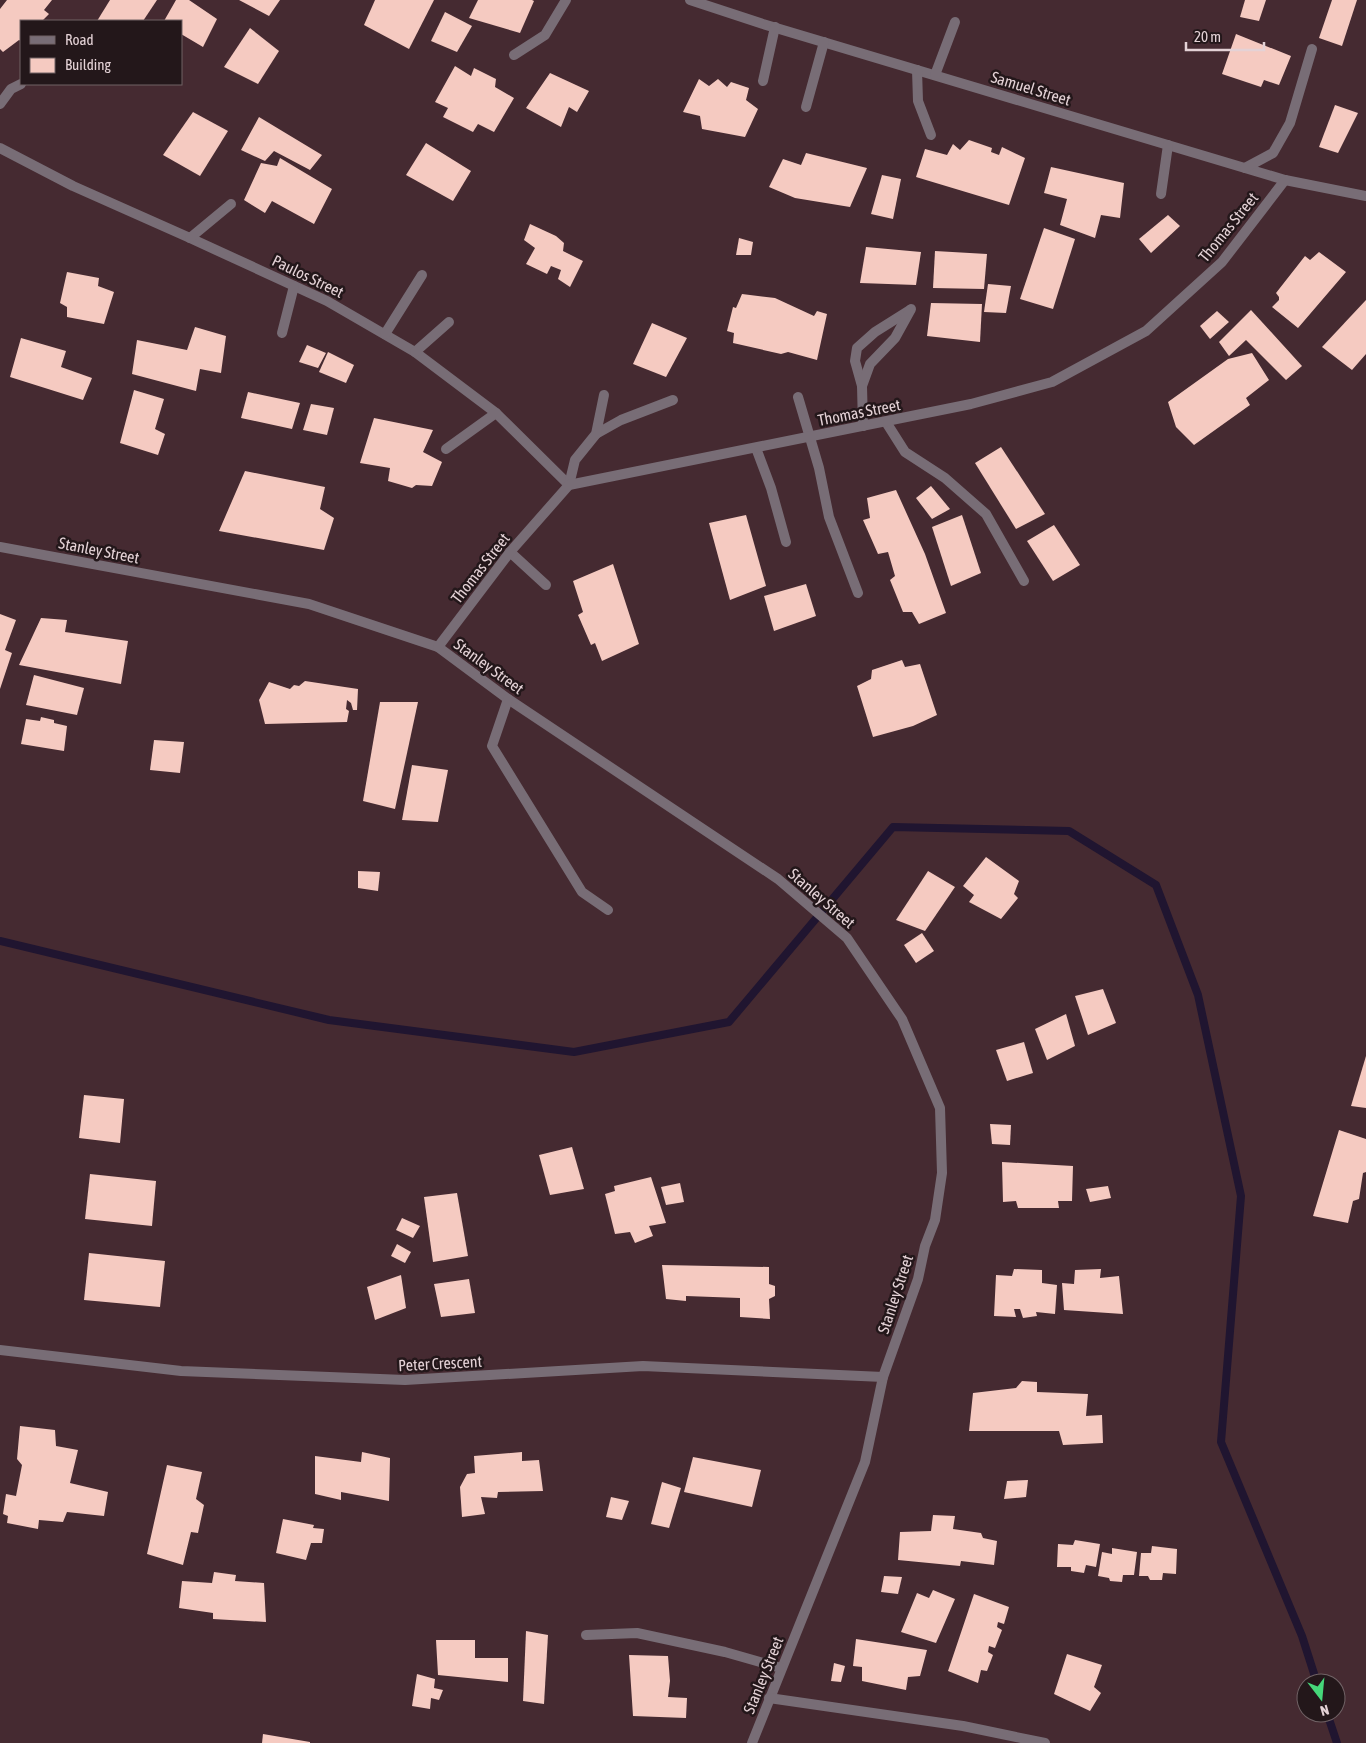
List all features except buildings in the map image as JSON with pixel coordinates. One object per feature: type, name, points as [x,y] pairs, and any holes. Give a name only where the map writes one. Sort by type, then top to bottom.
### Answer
[{"type":"street","points":[[514,55],[545,35],[566,0]]},
{"type":"street","name":"Samuel Street","points":[[690,0],[1285,180],[1365,194]]},
{"type":"street","points":[[935,75],[955,22]]},
{"type":"street","points":[[762,81],[775,27]]},
{"type":"street","points":[[806,107],[824,42]]},
{"type":"street","points":[[1245,168],[1273,153],[1290,123],[1312,49]]},
{"type":"street","points":[[917,70],[918,101],[931,135]]},
{"type":"street","points":[[0,104],[11,89],[20,84]]},
{"type":"street","points":[[1161,194],[1168,145]]},
{"type":"street","name":"Paulos Street","points":[[0,148],[74,186],[327,301],[385,334],[415,352],[496,413],[569,485]]},
{"type":"street","name":"Thomas Street","points":[[438,647],[510,552],[569,485],[971,404],[1052,382],[1146,331],[1222,262],[1285,180]]},
{"type":"street","points":[[190,238],[231,204]]},
{"type":"street","points":[[385,334],[422,275]]},
{"type":"street","points":[[282,333],[294,286]]},
{"type":"street","points":[[862,386],[870,364],[895,338],[911,309],[875,332],[858,348],[855,362],[862,386],[863,426]]},
{"type":"street","points":[[415,352],[449,322]]},
{"type":"street","points":[[596,434],[604,395]]},
{"type":"street","points":[[798,397],[819,468],[829,517],[858,593]]},
{"type":"street","points":[[569,485],[575,460],[596,434],[621,420],[674,400]]},
{"type":"street","points":[[446,449],[496,413]]},
{"type":"street","points":[[886,422],[905,452],[945,478],[986,514],[1024,581]]},
{"type":"street","points":[[756,448],[771,488],[786,542]]},
{"type":"street","name":"Stanley Street","points":[[0,547],[309,604],[438,647],[508,699],[778,879],[847,938],[902,1019],[940,1108],[942,1122],[942,1173],[935,1220],[918,1279],[883,1377],[865,1462],[752,1743]]},
{"type":"street","points":[[510,552],[546,586]]},
{"type":"street","points":[[508,699],[492,746],[582,892],[608,910]]},
{"type":"street","name":"Peter Crescent","points":[[0,1350],[181,1371],[406,1380],[643,1366],[883,1377]]},
{"type":"street","points":[[586,1635],[637,1633],[724,1652],[782,1668]]},
{"type":"street","points":[[770,1698],[963,1726],[1045,1743]]},
{"type":"waterway","points":[[0,941],[329,1020],[574,1052],[729,1022],[893,827],[1069,831],[1156,885],[1198,995],[1241,1196],[1221,1442],[1302,1636],[1314,1673]]},
{"type":"waterway","points":[[1330,1723],[1337,1743]]}]
